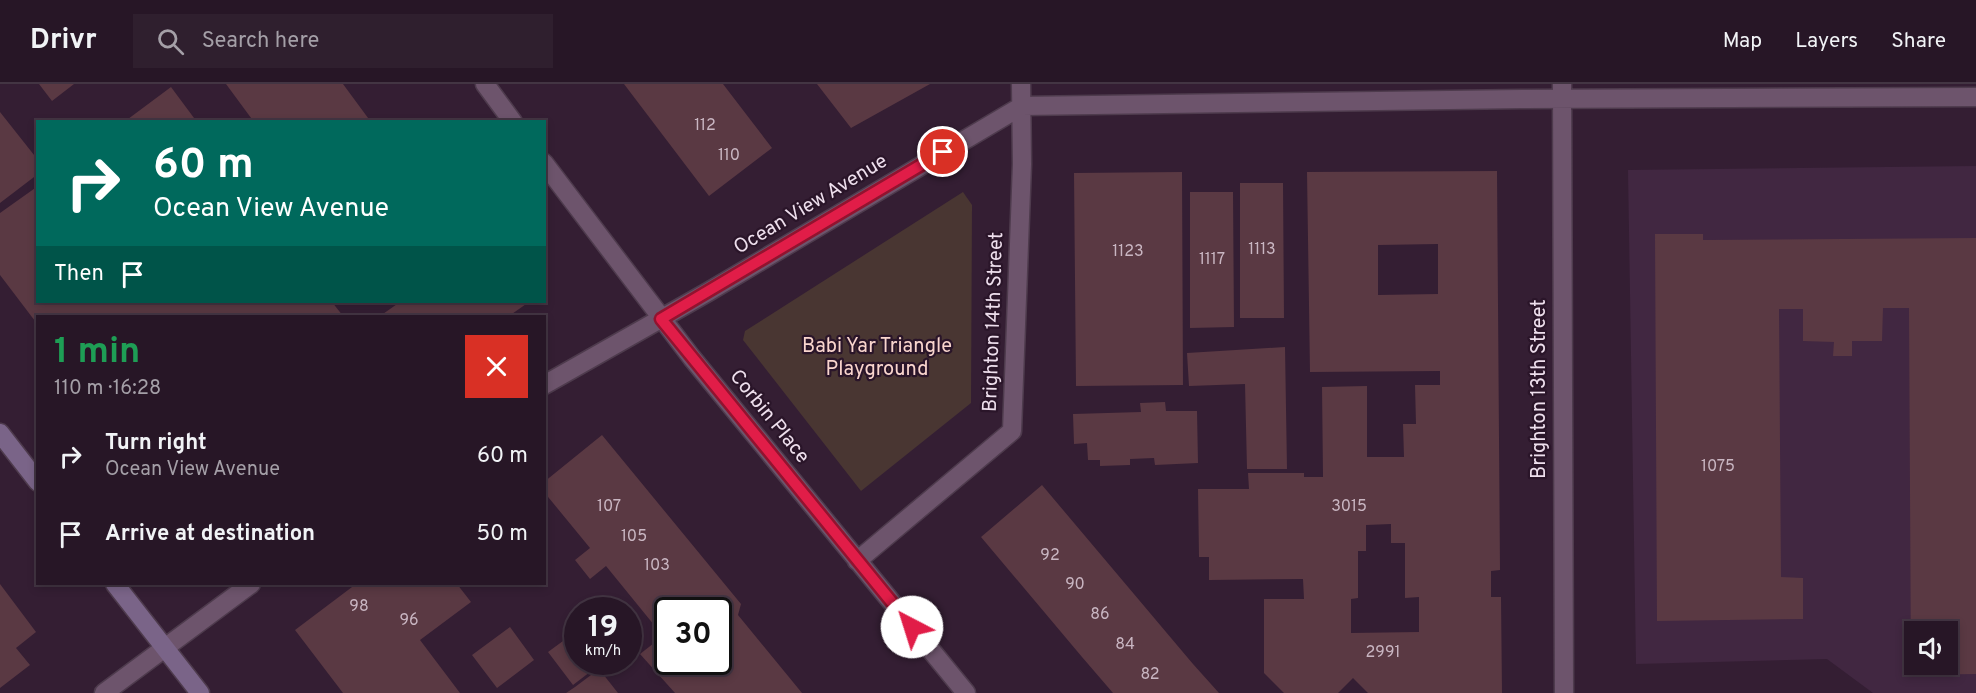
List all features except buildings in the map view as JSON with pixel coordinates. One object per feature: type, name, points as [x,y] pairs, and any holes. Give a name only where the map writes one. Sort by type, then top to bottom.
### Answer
[{"type":"main road","points":[[0,433],[36,479]]},
{"type":"main road","points":[[116,585],[200,693]]},
{"type":"street","points":[[485,84],[512,120]]},
{"type":"street","name":"Brighton 14th Street","points":[[857,561],[1012,430],[1022,84]]},
{"type":"street","name":"Ocean View Avenue","points":[[546,384],[661,319],[1022,106],[1562,91],[1976,97]]},
{"type":"street","name":"Brighton 13th Street","points":[[1562,91],[1564,693]]},
{"type":"street","name":"Corbin Place","points":[[546,166],[661,319],[966,693]]},
{"type":"street","points":[[104,693],[250,585]]},
{"type":"shaded area","points":[[1976,166],[1976,693],[1873,693],[1827,659],[1636,664],[1628,170]]},
{"type":"green space","name":"Babi Yar Triangle Playground","points":[[963,192],[972,205],[971,403],[861,491],[743,340],[745,331]]},
{"type":"route","points":[[912,627],[661,319],[943,152]]}]
